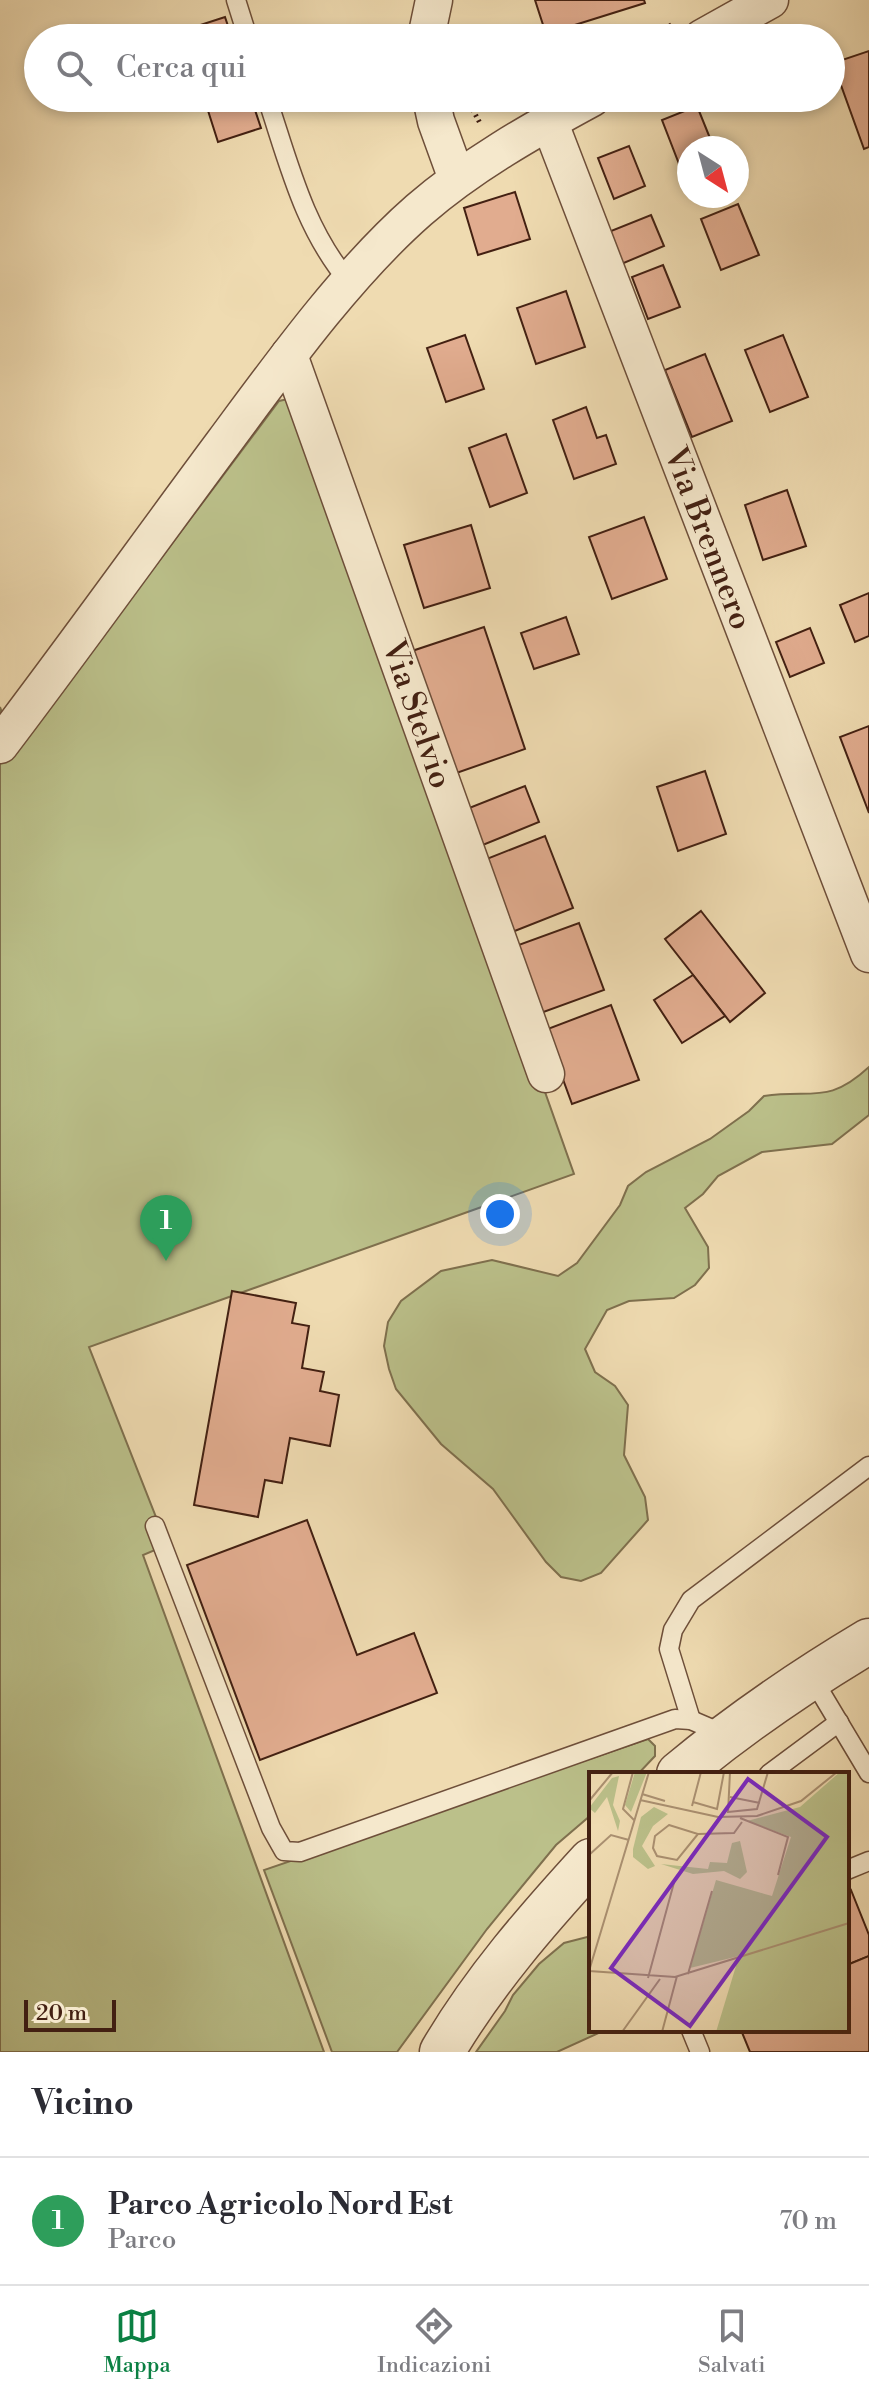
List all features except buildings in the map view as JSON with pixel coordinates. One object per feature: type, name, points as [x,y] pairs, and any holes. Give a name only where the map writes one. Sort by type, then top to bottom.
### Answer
[{"type":"street","points":[[429,24],[434,0]]},
{"type":"street","points":[[727,24],[770,0]]},
{"type":"street","points":[[434,112],[457,179]]},
{"type":"street","points":[[0,745],[289,355],[350,283],[417,212],[457,179],[566,112]]},
{"type":"street","name":"Via Brennero","points":[[549,121],[869,954]]},
{"type":"street","name":"Via Stelvio","points":[[289,355],[546,1074]]},
{"type":"street","points":[[680,1772],[708,1728],[869,1641]]},
{"type":"street","points":[[442,2052],[498,1970],[589,1863]]},
{"type":"lane","points":[[236,0],[244,24]]},
{"type":"lane","points":[[272,112],[303,209],[330,258],[350,283]]},
{"type":"lane","points":[[708,1728],[669,1649],[673,1630],[691,1600],[869,1466]]},
{"type":"lane","points":[[155,1526],[271,1828],[284,1851],[300,1852],[675,1719],[708,1728]]},
{"type":"lane","points":[[811,1675],[869,1773]]},
{"type":"lane","points":[[772,1772],[839,1722]]},
{"type":"lane","points":[[849,1869],[869,1861]]},
{"type":"lane","points":[[692,2032],[700,2052]]},
{"type":"path","points":[[474,112],[485,132]]},
{"type":"green space","points":[[288,399],[303,408],[574,1174],[89,1347],[167,1545],[143,1555],[324,2052],[0,2052],[0,707],[16,751],[279,401]]},
{"type":"green space","points":[[869,1067],[869,1115],[832,1144],[762,1152],[718,1176],[703,1194],[685,1208],[708,1247],[709,1268],[695,1285],[674,1298],[629,1301],[607,1310],[585,1349],[595,1372],[615,1386],[628,1405],[624,1455],[645,1497],[648,1520],[601,1573],[581,1581],[561,1577],[546,1562],[493,1489],[441,1444],[396,1389],[384,1346],[388,1322],[401,1301],[441,1271],[492,1260],[558,1276],[577,1263],[620,1205],[628,1186],[646,1172],[710,1139],[764,1096],[831,1091],[855,1079]]},
{"type":"green space","points":[[648,1739],[655,1746],[655,1756],[640,1772],[589,1772],[589,1817],[556,1845],[487,1929],[397,2052],[332,2052],[264,1870]]},
{"type":"green space","points":[[589,1937],[589,2032],[601,2032],[557,2052],[476,2052],[513,1995],[539,1964],[564,1943]]},
{"type":"place","name":"Parco Agricolo Nord Est","points":[[166,1261]]}]
